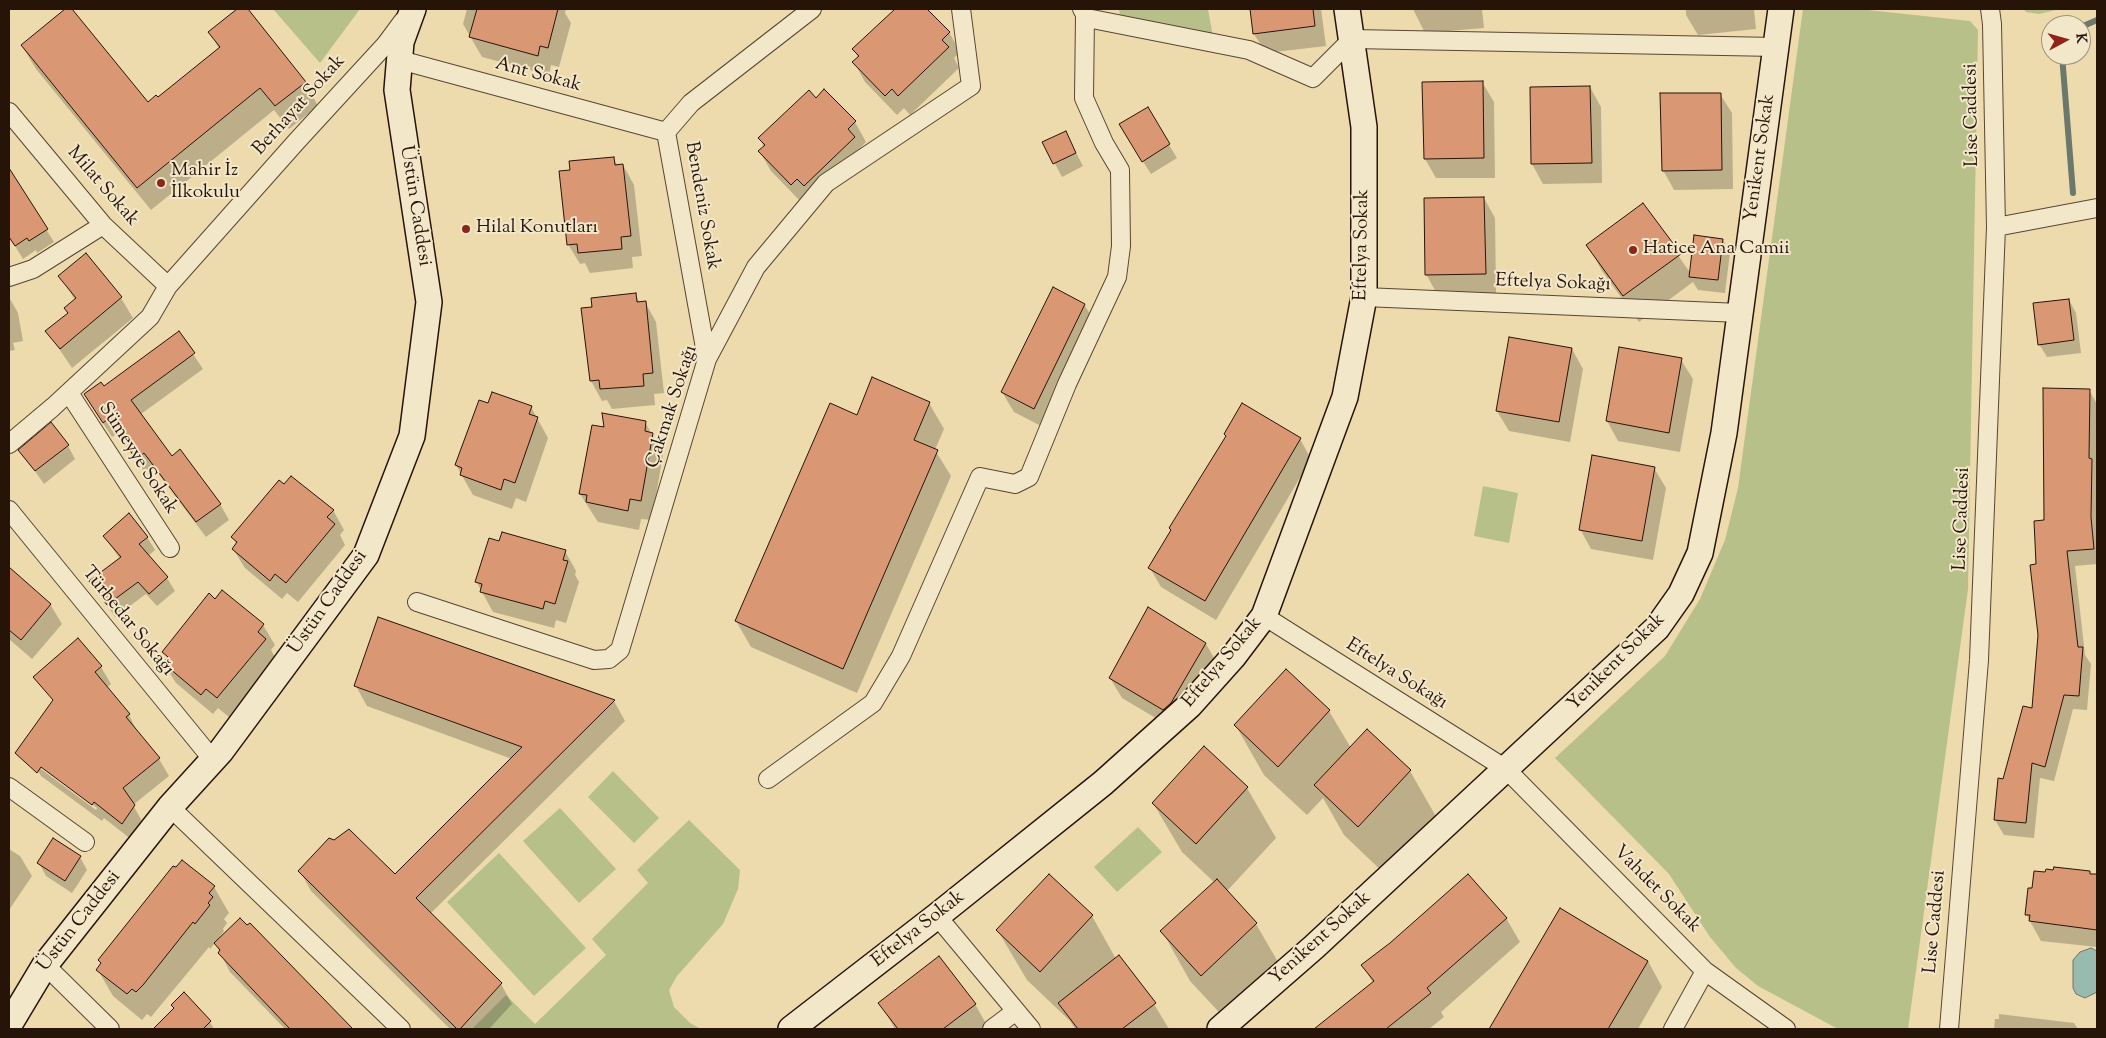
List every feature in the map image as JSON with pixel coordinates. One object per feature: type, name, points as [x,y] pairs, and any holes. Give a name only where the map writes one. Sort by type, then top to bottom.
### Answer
[{"type":"street","name":"Üstün Caddesi","points":[[9,1026],[45,964],[170,807],[213,760],[366,555],[412,436],[429,302],[397,90],[401,42],[412,9]]},
{"type":"street","name":"Berhayat Sokak","points":[[9,444],[69,393],[150,316],[168,286],[386,44],[412,9]]},
{"type":"street","name":"Bendeniz Sokak","points":[[707,359],[666,132],[691,103],[812,9]]},
{"type":"street","name":"Çakmak Sokağı","points":[[417,602],[594,660],[609,658],[620,650],[707,359],[756,267],[826,183],[971,86],[961,9]]},
{"type":"street","name":"Eftelya Sokak","points":[[791,1029],[937,916],[1103,782],[1190,705],[1233,657],[1264,616],[1344,397],[1364,297],[1364,127],[1347,9]]},
{"type":"street","name":"Yenikent Sokak","points":[[1220,1029],[1314,947],[1657,628],[1681,594],[1702,544],[1724,433],[1782,9]]},
{"type":"street","name":"Lise Caddesi","points":[[1949,1029],[1979,660],[1996,227],[1992,24],[1990,9]]},
{"type":"street","points":[[768,779],[873,703],[901,656],[980,477],[1015,484],[1028,477],[1075,366],[1118,278],[1121,246],[1120,170],[1104,143],[1084,98],[1084,12],[1249,50],[1313,78],[1352,39],[1776,47]]},
{"type":"street","name":"Ant Sokak","points":[[400,60],[666,132]]},
{"type":"street","name":"Milat Sokak","points":[[9,112],[103,225],[168,286]]},
{"type":"street","points":[[1996,227],[2097,208]]},
{"type":"street","points":[[9,277],[33,269],[103,225]]},
{"type":"street","name":"Eftelya Sokağı","points":[[1364,297],[1740,313]]},
{"type":"street","name":"Sümeyye Sokak","points":[[69,393],[170,548]]},
{"type":"street","name":"Türbedar Sokağı","points":[[9,510],[213,760]]},
{"type":"street","name":"Eftelya Sokağı","points":[[1264,616],[1506,769]]},
{"type":"street","name":"Vahdet Sokak","points":[[1506,769],[1705,971],[1786,1029]]},
{"type":"street","points":[[9,787],[85,842]]},
{"type":"street","points":[[170,807],[400,1029]]},
{"type":"street","points":[[937,916],[1031,1029]]},
{"type":"street","points":[[45,964],[110,1029]]},
{"type":"street","points":[[1673,1029],[1705,971]]},
{"type":"street","points":[[992,1029],[1016,1011]]},
{"type":"green space","points":[[273,9],[360,9],[320,63]]},
{"type":"green space","points":[[1119,9],[1208,9],[1213,37],[1120,16]]},
{"type":"green space","points":[[1803,9],[1859,9],[1970,21],[1978,30],[1968,589],[1908,1029],[1838,1029],[1758,986],[1736,968],[1710,937],[1669,874],[1555,758],[1665,656],[1700,599],[1725,540],[1738,488]]},
{"type":"green space","points":[[2024,9],[2060,9],[2039,14],[2026,12]]},
{"type":"green space","points":[[1483,486],[1518,493],[1509,543],[1474,536]]},
{"type":"green space","points":[[613,771],[659,818],[634,843],[588,797]]},
{"type":"green space","points":[[560,808],[616,869],[579,903],[523,841]]},
{"type":"green space","points":[[689,820],[740,870],[738,889],[723,924],[677,976],[669,990],[674,1007],[690,1023],[701,1029],[472,1029],[506,995],[535,1024],[606,955],[592,939],[648,883],[637,870]]},
{"type":"green space","points":[[1138,827],[1162,852],[1117,892],[1094,867]]},
{"type":"green space","points":[[499,853],[586,948],[534,996],[447,902]]},
{"type":"water","points":[[2091,948],[2097,951],[2097,992],[2085,998],[2076,994],[2073,988],[2073,960],[2080,952]]},
{"type":"building","points":[[65,9],[72,9],[148,102],[156,95],[158,97],[220,47],[208,32],[237,9],[248,9],[306,82],[275,106],[260,88],[137,188],[21,45]]},
{"type":"building","points":[[477,9],[558,9],[548,48],[540,46],[538,56],[469,37]]},
{"type":"building","points":[[895,9],[927,9],[950,32],[942,40],[949,47],[898,96],[892,89],[885,96],[852,62],[859,56],[852,49]]},
{"type":"building","points":[[1250,9],[1313,9],[1315,26],[1253,34]]},
{"type":"building","points":[[1483,81],[1484,158],[1424,159],[1422,82]]},
{"type":"building","points":[[1590,86],[1592,163],[1531,164],[1530,87]]},
{"type":"building","points":[[824,89],[856,121],[848,129],[855,137],[804,186],[797,179],[791,185],[758,151],[765,145],[758,138],[809,90],[816,98]]},
{"type":"building","points":[[1660,93],[1721,93],[1722,170],[1662,171]]},
{"type":"building","points":[[1148,107],[1170,144],[1142,162],[1119,124]]},
{"type":"building","points":[[1066,131],[1076,153],[1053,164],[1042,142]]},
{"type":"building","points":[[614,157],[615,165],[623,164],[631,236],[621,237],[622,249],[578,253],[577,244],[567,245],[559,171],[570,170],[569,161]]},
{"type":"building","points":[[9,168],[48,229],[29,241],[27,238],[15,246],[9,237]]},
{"type":"building","points":[[1484,197],[1486,274],[1425,275],[1424,198]]},
{"type":"building","name":"Hatice Ana Camii","points":[[1643,203],[1681,254],[1623,296],[1586,245]]},
{"type":"building","points":[[1694,235],[1723,239],[1718,280],[1689,277]]},
{"type":"building","points":[[86,253],[122,297],[60,349],[45,331],[68,313],[64,308],[76,298],[58,276]]},
{"type":"building","points":[[1053,287],[1085,304],[1034,409],[1001,392]]},
{"type":"building","points":[[636,293],[637,302],[646,301],[653,373],[643,374],[644,386],[600,389],[599,380],[590,381],[581,308],[592,307],[591,298]]},
{"type":"building","points":[[2069,299],[2074,340],[2038,345],[2033,303]]},
{"type":"building","points":[[179,331],[195,353],[131,400],[172,456],[180,449],[221,504],[196,522],[144,453],[136,459],[108,419],[103,423],[84,394],[101,382],[104,386]]},
{"type":"building","points":[[1509,337],[1572,348],[1559,422],[1496,411]]},
{"type":"building","points":[[1619,347],[1682,358],[1669,433],[1606,421]]},
{"type":"building","points":[[872,377],[930,402],[914,440],[938,450],[843,669],[735,621],[830,403],[857,415]]},
{"type":"building","points":[[2043,388],[2090,389],[2089,458],[2092,459],[2091,517],[2094,549],[2067,551],[2078,647],[2083,647],[2079,696],[2064,695],[2045,767],[2032,763],[2026,823],[1994,820],[1998,778],[2003,779],[2023,706],[2032,708],[2038,635],[2030,565],[2036,564],[2034,521],[2044,520]]},
{"type":"building","points":[[492,392],[532,406],[529,414],[538,417],[515,483],[504,479],[501,490],[460,475],[462,468],[455,465],[479,400],[488,403]]},
{"type":"building","points":[[1242,403],[1301,438],[1205,601],[1148,568],[1171,530],[1169,528],[1226,436],[1224,434]]},
{"type":"building","points":[[602,413],[646,421],[645,431],[653,433],[641,501],[630,499],[628,511],[586,502],[587,495],[579,494],[592,425],[604,427]]},
{"type":"building","points":[[51,422],[69,445],[35,471],[18,450]]},
{"type":"building","points":[[1592,455],[1655,467],[1642,541],[1579,530]]},
{"type":"building","points":[[291,476],[334,510],[327,517],[335,524],[286,583],[275,574],[270,581],[232,549],[237,542],[231,537],[279,480],[284,484]]},
{"type":"building","points":[[129,513],[148,537],[139,544],[168,577],[149,594],[138,582],[107,605],[89,581],[121,557],[103,536]]},
{"type":"building","points":[[502,532],[566,550],[563,560],[568,561],[555,604],[545,601],[543,609],[480,592],[482,584],[475,582],[489,538],[499,541]]},
{"type":"building","points":[[9,567],[51,604],[21,640],[9,630]]},
{"type":"building","points":[[222,590],[264,624],[258,632],[266,639],[217,698],[206,689],[201,695],[163,663],[168,657],[162,652],[209,593],[215,599]]},
{"type":"building","points":[[1148,607],[1206,643],[1171,703],[1163,710],[1109,678]]},
{"type":"building","points":[[378,617],[615,700],[416,898],[502,983],[460,1029],[457,1029],[298,871],[329,838],[334,840],[349,829],[395,874],[522,747],[354,686]]},
{"type":"building","points":[[78,638],[102,666],[95,672],[130,714],[126,717],[160,758],[123,788],[135,805],[122,824],[94,802],[92,805],[41,767],[37,773],[15,753],[53,700],[33,677]]},
{"type":"building","points":[[1286,669],[1330,710],[1278,767],[1234,725]]},
{"type":"building","points":[[1367,729],[1411,770],[1358,827],[1314,785]]},
{"type":"building","points":[[1204,746],[1248,787],[1196,844],[1152,803]]},
{"type":"building","points":[[53,838],[81,856],[65,881],[37,863]]},
{"type":"building","points":[[182,860],[215,886],[209,893],[213,897],[208,903],[210,905],[195,924],[193,922],[143,985],[136,992],[132,989],[127,994],[96,970],[101,963],[98,960],[173,866],[176,867]]},
{"type":"building","points":[[2054,867],[2090,871],[2090,874],[2097,874],[2097,930],[2029,921],[2030,915],[2025,915],[2028,888],[2032,888],[2034,871],[2045,872],[2046,869],[2053,870]]},
{"type":"building","points":[[1049,874],[1093,915],[1040,972],[996,930]]},
{"type":"building","points":[[1468,874],[1507,918],[1427,988],[1431,993],[1386,1029],[1314,1029],[1374,981],[1361,965],[1390,943]]},
{"type":"building","points":[[1217,879],[1257,923],[1201,976],[1160,931]]},
{"type":"building","points":[[1560,908],[1648,961],[1608,1029],[1489,1029]]},
{"type":"building","points":[[240,918],[247,925],[250,923],[353,1029],[290,1029],[218,953],[220,950],[214,943]]},
{"type":"building","points":[[1119,955],[1156,1003],[1122,1029],[1078,1029],[1058,1003]]},
{"type":"building","points":[[939,956],[976,1004],[943,1029],[898,1029],[878,1003]]},
{"type":"building","points":[[184,992],[211,1021],[203,1029],[153,1029],[174,1008],[171,1005]]},
{"type":"waterway","points":[[2091,23],[2097,20]]},
{"type":"waterway","points":[[2063,65],[2073,193]]},
{"type":"place","name":"Mahir İz İlkokulu","points":[[161,183]]},
{"type":"place","name":"Hilal Konutları","points":[[466,229]]},
{"type":"place","name":"Hatice Ana Camii","points":[[1633,250]]}]
